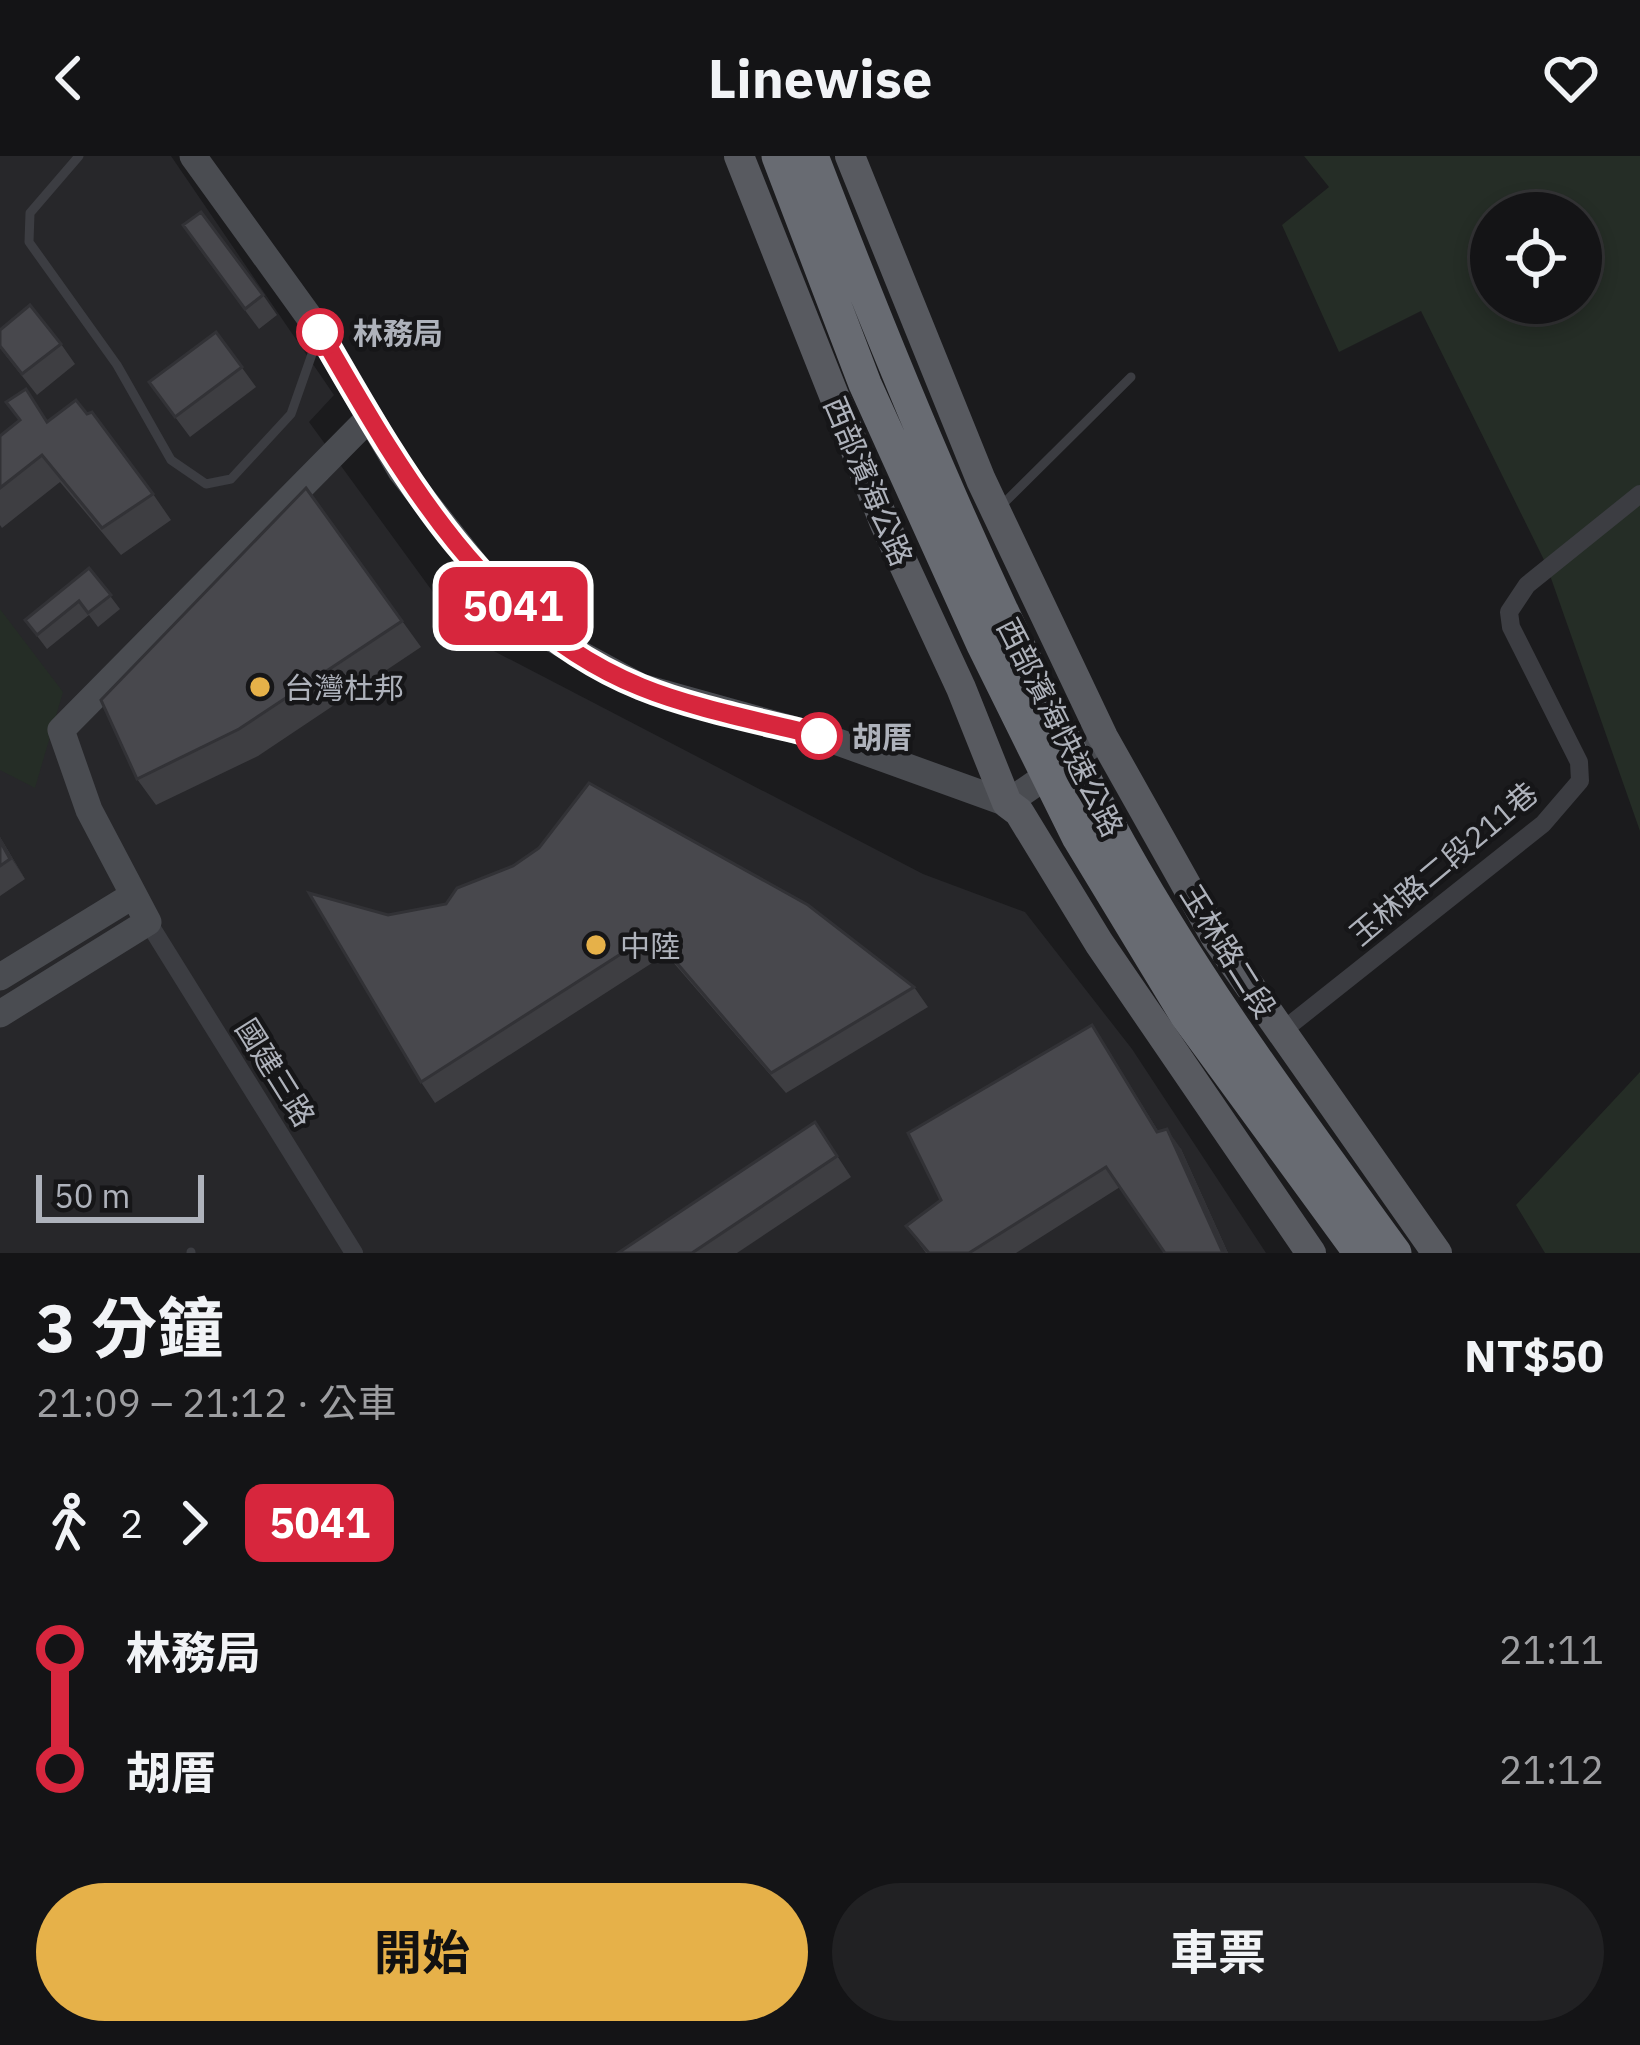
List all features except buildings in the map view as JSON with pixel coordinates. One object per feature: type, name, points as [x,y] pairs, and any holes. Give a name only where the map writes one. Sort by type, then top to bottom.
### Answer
[{"type":"highway","name":"西部濱海快速公路","points":[[778,156],[865,384],[983,644],[1078,837],[1186,1016],[1380,1249]]},
{"type":"highway","name":"西部濱海快速公路","points":[[812,156],[905,396],[1010,627],[1109,824],[1210,991],[1380,1249]]},
{"type":"main road","name":"西部濱海公路","points":[[739,156],[885,524],[961,688],[1006,803]]},
{"type":"main road","points":[[850,156],[981,480],[1103,736]]},
{"type":"main road","name":"玉林路二段","points":[[1103,736],[1216,938],[1437,1253]]},
{"type":"main road","points":[[1006,803],[1019,812],[1099,943],[1311,1253]]},
{"type":"street","points":[[193,156],[320,332],[400,471],[495,590],[547,636],[641,687],[838,742],[1006,803],[1054,757],[1103,736]]},
{"type":"street","points":[[0,1014],[148,922],[89,810],[61,730],[369,418]]},
{"type":"street","name":"玉林路二段211巷","points":[[1281,1032],[1543,824],[1580,781],[1579,762],[1511,627],[1509,612],[1527,585],[1640,494]]},
{"type":"street","points":[[0,977],[132,896]]},
{"type":"street","name":"國建三路","points":[[148,922],[354,1253]]},
{"type":"lane","points":[[79,156],[30,213],[29,242],[117,365],[171,460],[206,484],[231,479],[291,414],[320,332]]},
{"type":"lane","points":[[996,511],[1131,376]]},
{"type":"lane","points":[[965,568],[1013,546]]},
{"type":"lane","points":[[1007,653],[1028,695]]},
{"type":"shaded area","points":[[0,156],[171,156],[334,395],[309,422],[465,636],[923,874],[1025,912],[1132,1049],[1266,1253],[0,1253]]},
{"type":"shaded area","points":[[1304,156],[1640,156],[1640,831],[1546,564],[1421,311],[1339,352],[1282,225],[1329,187]]},
{"type":"shaded area","points":[[0,609],[63,692],[35,788],[0,770]]},
{"type":"shaded area","points":[[1640,1072],[1640,1253],[1545,1253],[1516,1205]]},
{"type":"bus line","name":"5041","points":[[320,332],[400,471],[495,590],[547,636],[641,687],[819,736]]},
{"type":"place","name":"林務局","points":[[320,332]]},
{"type":"place","name":"台灣杜邦","points":[[260,687]]},
{"type":"place","name":"胡厝","points":[[819,736]]},
{"type":"place","name":"中陸","points":[[596,945]]}]
